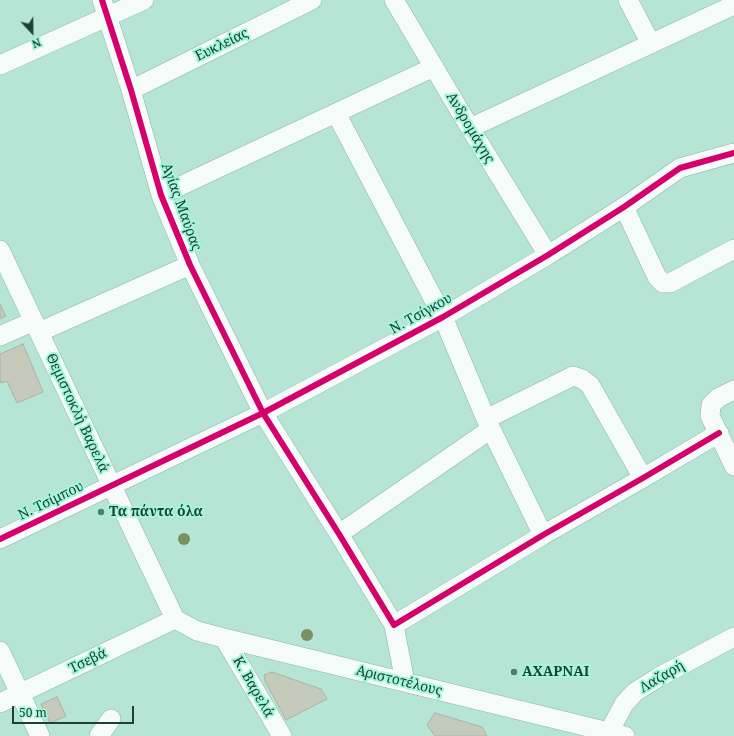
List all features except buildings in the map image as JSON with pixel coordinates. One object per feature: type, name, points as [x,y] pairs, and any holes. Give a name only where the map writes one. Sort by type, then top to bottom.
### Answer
[{"type":"street","points":[[0,65],[105,8],[144,0]]},
{"type":"street","name":"Ευκλείας","points":[[131,90],[312,0]]},
{"type":"street","name":"Ανδρομάχης","points":[[394,0],[548,255]]},
{"type":"street","points":[[628,0],[651,44]]},
{"type":"street","points":[[470,128],[734,5]]},
{"type":"street","name":"Αγίας Μαύρας","points":[[105,8],[131,90],[161,195],[190,265],[263,412],[340,534],[394,624]]},
{"type":"street","points":[[161,195],[434,67]]},
{"type":"street","points":[[336,113],[442,317],[488,424],[543,535]]},
{"type":"street","name":"Ν. Τσίγκου","points":[[112,485],[263,412],[442,317],[548,255],[624,207],[680,168],[734,152]]},
{"type":"street","points":[[624,207],[657,277],[663,283],[670,283],[734,249]]},
{"type":"street","name":"Θεμιστοκλή Βαρελά","points":[[0,250],[175,619]]},
{"type":"street","points":[[0,336],[36,326],[190,265]]},
{"type":"street","points":[[340,534],[488,424],[573,376],[582,379],[590,385],[643,478]]},
{"type":"street","points":[[734,390],[718,398],[711,404],[710,416],[734,466]]},
{"type":"street","points":[[405,682],[394,624],[543,535],[719,434]]},
{"type":"street","name":"N. Τσίμπου","points":[[0,539],[112,485]]},
{"type":"street","name":"Αριστοτέλους","points":[[175,619],[197,631],[614,735]]},
{"type":"street","name":"Τσεβά","points":[[0,704],[175,619]]},
{"type":"street","name":"Κ. Βαρελά","points":[[224,638],[282,736]]},
{"type":"street","name":"Λαζαρή","points":[[614,735],[624,704],[636,692],[659,677],[734,638]]},
{"type":"street","points":[[0,651],[40,736]]},
{"type":"street","points":[[98,736],[111,719]]},
{"type":"cycle path","points":[[102,0],[131,90],[161,195],[190,265],[263,413],[394,625],[543,535],[719,433]]},
{"type":"cycle path","points":[[0,539],[263,413],[443,317],[548,255],[624,207],[680,168],[734,153]]},
{"type":"place","name":"Τα πάντα όλα","points":[[101,512]]},
{"type":"place","name":"ΑΧΑΡΝΑΙ","points":[[514,672]]}]
